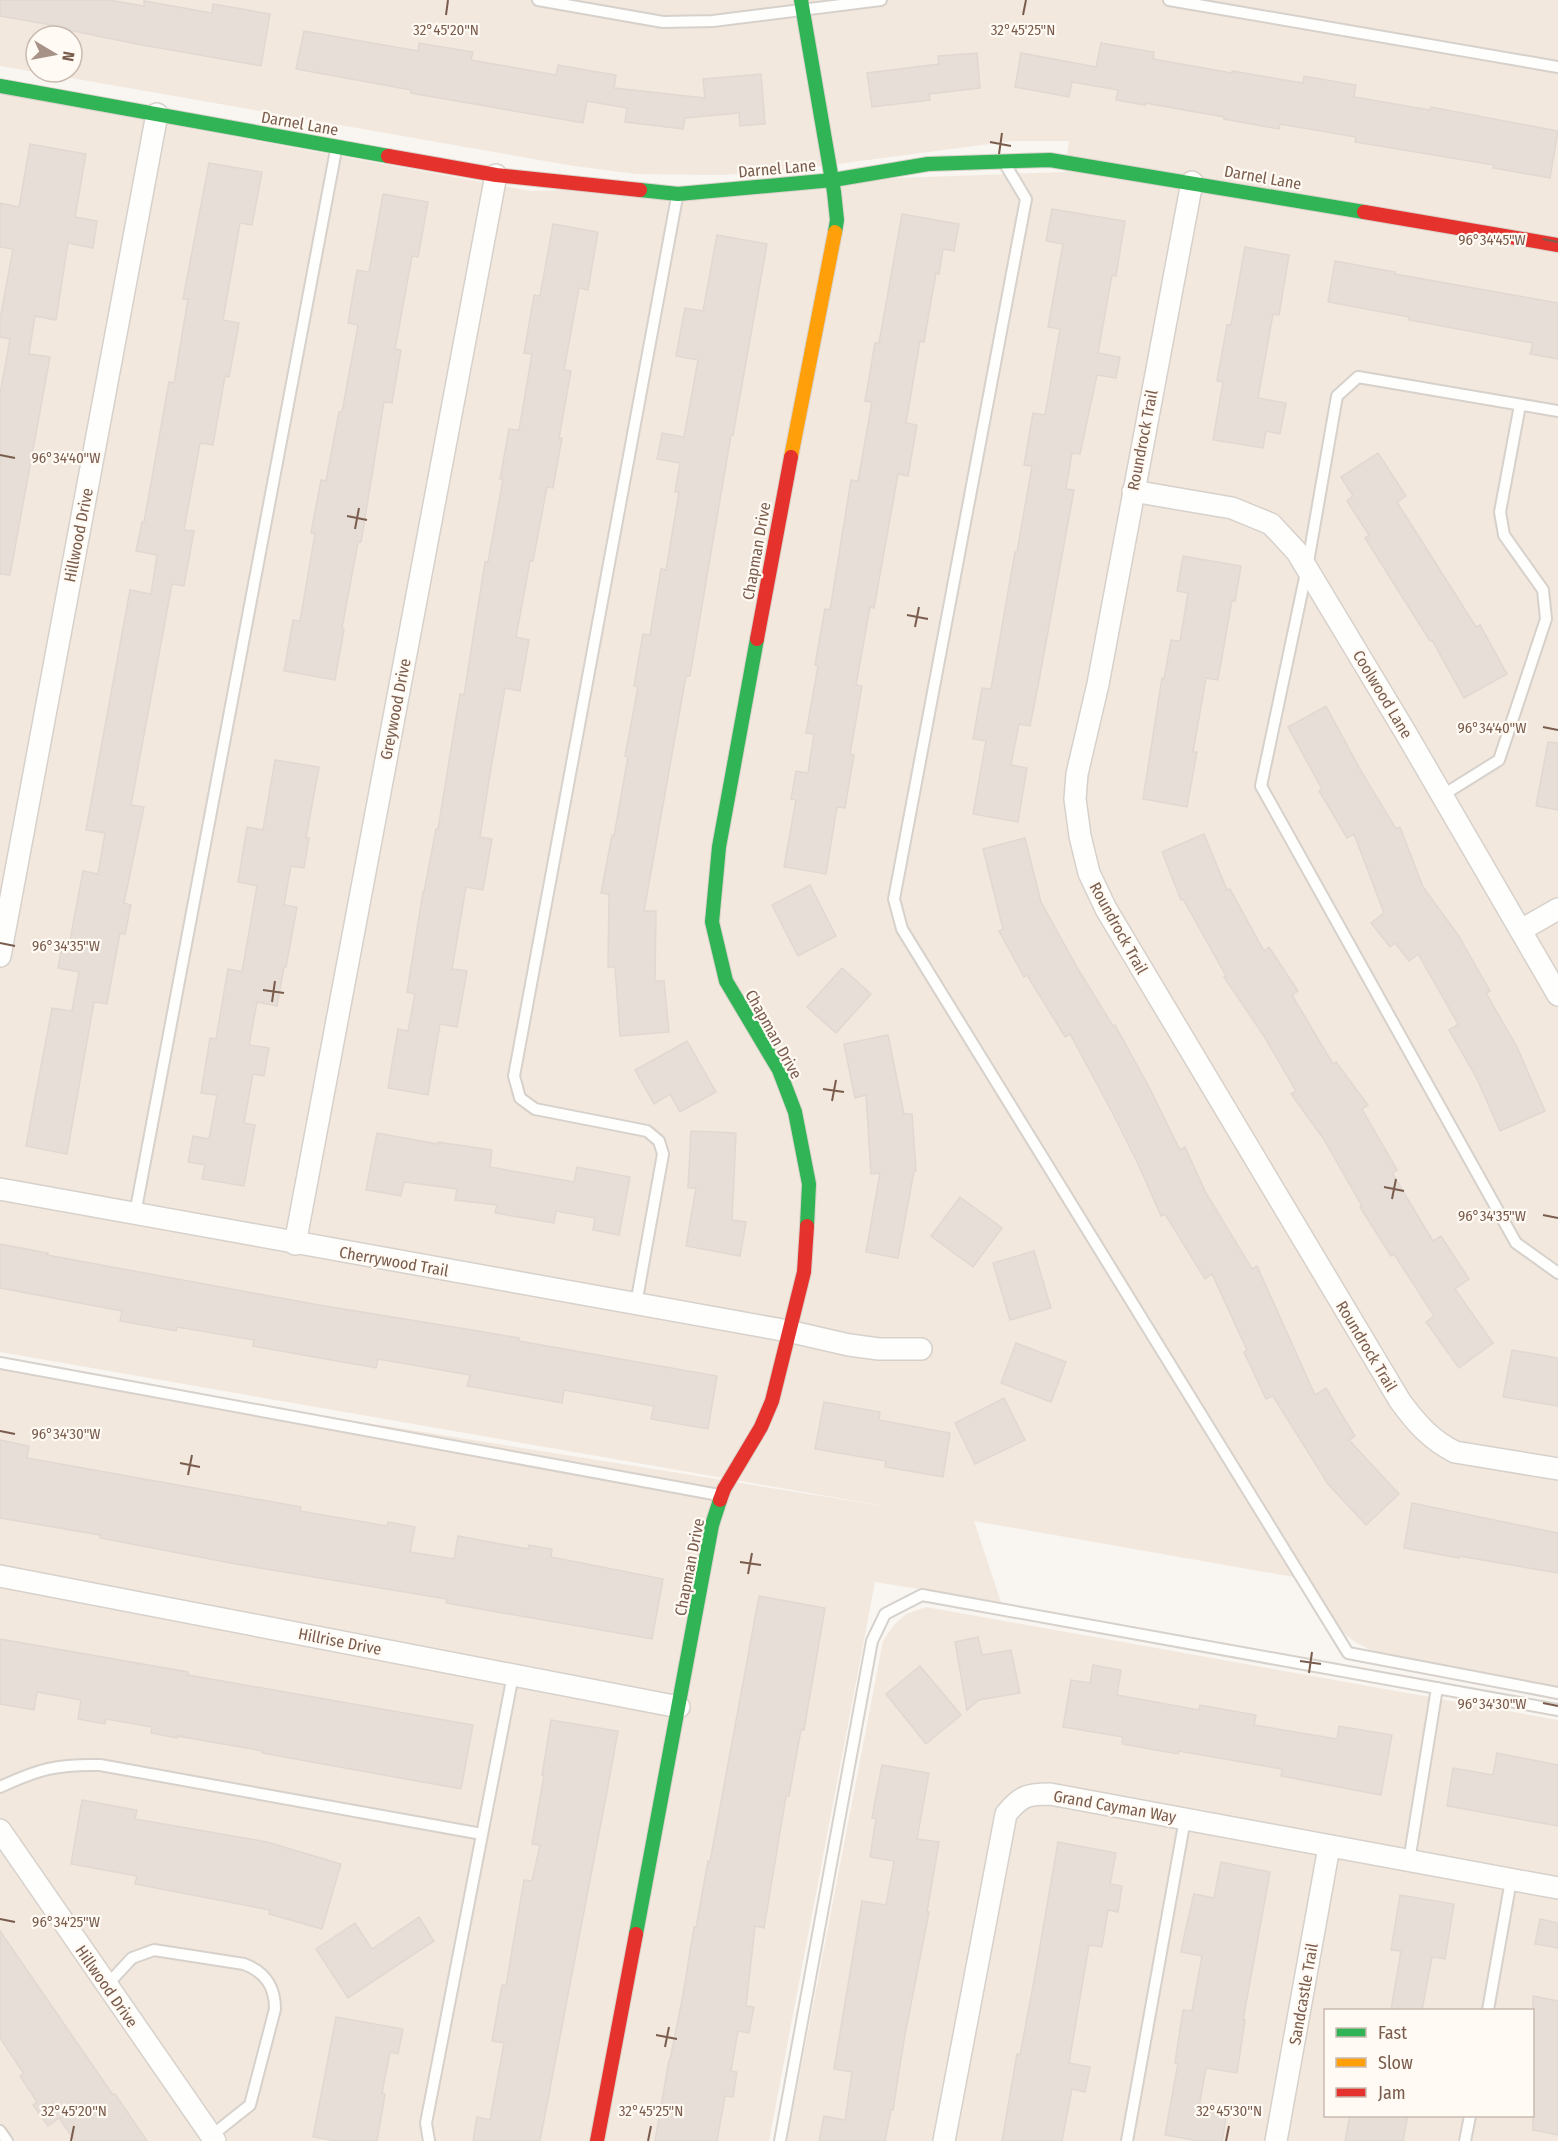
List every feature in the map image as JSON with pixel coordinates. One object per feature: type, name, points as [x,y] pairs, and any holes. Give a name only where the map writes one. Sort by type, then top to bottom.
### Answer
[{"type":"street","name":"Chapman Drive","points":[[597,2141],[712,1525],[724,1489],[761,1427],[772,1401],[804,1272],[809,1184],[795,1112],[779,1070],[726,981],[712,922],[719,847],[837,220],[833,180],[801,5]]},
{"type":"street","name":"Darnel Lane","points":[[0,86],[496,175],[678,194],[833,180],[928,164],[1050,160],[1558,245]]},
{"type":"street","name":"Hillwood Drive","points":[[0,956],[157,114]]},
{"type":"street","name":"Greywood Drive","points":[[295,1244],[496,175]]},
{"type":"street","name":"Roundrock Trail","points":[[1192,182],[1132,491],[1098,684],[1077,774],[1075,799],[1080,836],[1089,873],[1106,909],[1369,1350],[1400,1401],[1420,1428],[1440,1445],[1455,1452],[1558,1469]]},
{"type":"street","name":"Coolwood Lane","points":[[1132,491],[1232,508],[1271,524],[1297,552],[1443,795],[1558,995]]},
{"type":"street","points":[[1521,930],[1558,909]]},
{"type":"street","name":"Cherrywood Trail","points":[[0,1189],[869,1347],[921,1349]]},
{"type":"street","name":"Hillrise Drive","points":[[0,1576],[679,1707]]},
{"type":"street","name":"Grand Cayman Way","points":[[944,2141],[1006,1814],[1018,1800],[1032,1794],[1050,1794],[1558,1888]]},
{"type":"street","name":"Hillwood Drive","points":[[0,1830],[213,2138]]},
{"type":"street","name":"Sandcastle Trail","points":[[1276,2141],[1329,1847]]},
{"type":"lane","points":[[538,0],[663,22],[713,21],[801,5],[881,0]]},
{"type":"lane","points":[[1169,0],[1558,67]]},
{"type":"lane","points":[[135,1214],[336,146]]},
{"type":"lane","points":[[1004,161],[1026,199],[894,898],[902,929],[1348,1653],[1558,1693]]},
{"type":"lane","points":[[636,1304],[663,1154],[659,1141],[647,1131],[535,1109],[520,1098],[514,1076],[678,194]]},
{"type":"lane","points":[[1558,411],[1358,377],[1337,396],[1307,568],[1261,786],[1516,1243],[1558,1274]]},
{"type":"lane","points":[[1443,795],[1499,760],[1546,619],[1543,590],[1504,535],[1500,512],[1520,405]]},
{"type":"lane","points":[[0,1363],[722,1496]]},
{"type":"lane","points":[[780,2141],[872,1641],[885,1614],[922,1595],[1558,1710]]},
{"type":"lane","points":[[429,2141],[426,2123],[513,1675]]},
{"type":"lane","points":[[1409,1861],[1437,1688]]},
{"type":"lane","points":[[0,1787],[34,1771],[69,1764],[100,1765],[482,1834]]},
{"type":"lane","points":[[1127,2141],[1185,1819]]},
{"type":"lane","points":[[1488,2009],[1512,1880]]},
{"type":"lane","points":[[107,1985],[132,1958],[153,1950],[244,1964],[255,1968],[265,1976],[273,1991],[275,2009],[250,2105],[213,2138]]},
{"type":"lane","points":[[1465,2141],[1470,2117]]},
{"type":"lane","points":[[0,2131],[7,2141]]},
{"type":"shaded area","points":[[0,0],[1558,0],[1558,1687],[1392,1656],[1371,1650],[1342,1632],[1311,1580],[974,1521],[1001,1602],[875,1582],[769,2141],[0,2141],[0,1364],[902,1509],[0,1352],[0,94],[531,191],[1065,172],[1069,141],[1012,141],[799,169],[721,175],[636,174],[574,166],[84,80],[84,24],[24,24],[24,70],[0,66]]},
{"type":"shaded area","points":[[926,1607],[1558,1720],[1558,2141],[787,2141],[883,1641],[894,1625],[906,1614]]},
{"type":"building","points":[[0,0],[108,0],[144,6],[144,1],[212,13],[213,4],[270,14],[261,66],[84,33],[84,24],[45,24],[0,16]]},
{"type":"building","points":[[304,31],[418,51],[419,43],[473,52],[471,60],[556,75],[558,65],[616,75],[614,88],[705,98],[703,79],[761,74],[765,124],[740,126],[739,113],[685,118],[683,129],[625,122],[627,108],[587,101],[583,123],[411,93],[411,90],[296,69]]},
{"type":"building","points":[[1101,43],[1154,52],[1153,59],[1232,73],[1232,71],[1303,83],[1304,76],[1356,85],[1354,97],[1430,110],[1431,107],[1558,131],[1550,178],[1493,168],[1494,165],[1355,142],[1356,137],[1280,124],[1279,129],[1224,119],[1224,117],[1116,100],[1118,90],[1072,82],[1069,97],[1015,87],[1021,53],[1096,67]]},
{"type":"building","points":[[977,53],[980,88],[929,94],[930,100],[872,107],[867,73],[939,64],[938,56]]},
{"type":"building","points":[[30,144],[86,154],[75,217],[97,221],[93,248],[68,243],[56,320],[35,316],[29,354],[50,357],[10,575],[0,574],[0,394],[10,339],[0,337],[0,320],[13,249],[0,247],[0,203],[19,207]]},
{"type":"building","points":[[209,163],[262,172],[252,225],[240,223],[223,320],[239,323],[229,377],[225,376],[213,445],[200,443],[184,530],[194,531],[184,586],[172,584],[131,805],[144,807],[124,903],[131,905],[125,934],[120,933],[107,1004],[94,1002],[67,1154],[26,1146],[52,1008],[72,1011],[79,972],[58,968],[63,939],[70,940],[83,871],[98,874],[105,833],[86,830],[130,590],[151,594],[157,555],[136,551],[142,522],[144,522],[169,382],[174,383],[188,299],[183,299]]},
{"type":"building","points":[[383,194],[428,202],[418,257],[412,256],[395,349],[401,350],[392,403],[384,402],[361,542],[358,542],[342,628],[344,629],[335,680],[284,671],[293,620],[300,621],[315,534],[311,533],[321,480],[326,481],[339,412],[342,412],[358,325],[348,323],[357,270],[369,272]]},
{"type":"building","points":[[1052,209],[1125,221],[1116,276],[1112,275],[1098,353],[1120,357],[1116,378],[1097,375],[1080,454],[1072,453],[1066,489],[1074,490],[1038,686],[1030,726],[1019,724],[1011,765],[1027,768],[1018,822],[973,814],[986,741],[973,739],[982,688],[991,689],[1015,552],[1017,552],[1032,466],[1024,465],[1033,413],[1045,415],[1060,329],[1048,327],[1063,244],[1046,241]]},
{"type":"building","points":[[902,214],[959,224],[954,251],[943,249],[939,274],[936,273],[924,342],[920,341],[906,423],[917,425],[908,476],[898,474],[874,608],[870,607],[856,685],[862,686],[850,754],[854,755],[845,808],[837,807],[826,874],[784,867],[796,800],[791,799],[796,771],[808,773],[814,734],[806,733],[818,666],[815,665],[825,609],[830,610],[851,480],[858,481],[872,402],[865,401],[875,343],[879,343]]},
{"type":"building","points":[[553,224],[598,232],[588,290],[579,288],[564,370],[571,371],[553,488],[547,487],[516,637],[529,640],[520,691],[505,688],[491,768],[480,837],[492,839],[483,890],[466,887],[452,969],[467,971],[457,1027],[440,1024],[428,1095],[388,1088],[398,1029],[408,1031],[415,994],[407,992],[423,892],[436,829],[438,829],[460,694],[464,695],[485,562],[488,562],[503,479],[500,479],[509,429],[519,430],[532,354],[524,353],[534,295],[540,296]]},
{"type":"building","points":[[717,235],[767,244],[733,435],[731,435],[690,676],[686,676],[644,911],[656,911],[655,981],[664,981],[669,1032],[620,1036],[615,967],[608,967],[609,894],[601,893],[628,757],[625,756],[638,687],[634,686],[643,634],[650,635],[661,569],[666,570],[679,492],[675,492],[680,463],[657,459],[662,433],[684,437],[698,360],[676,356],[685,308],[703,311]]},
{"type":"building","points":[[1245,247],[1289,255],[1279,315],[1273,314],[1258,398],[1286,403],[1280,434],[1266,431],[1263,448],[1213,440],[1223,382],[1217,381],[1227,325],[1231,325]]},
{"type":"building","points":[[1335,261],[1558,303],[1558,359],[1530,354],[1533,343],[1328,302]]},
{"type":"building","points":[[1378,453],[1406,496],[1397,502],[1476,627],[1480,625],[1507,674],[1464,698],[1432,640],[1430,641],[1365,538],[1369,535],[1347,501],[1353,496],[1341,477]]},
{"type":"building","points":[[1183,556],[1241,566],[1235,601],[1232,600],[1218,680],[1206,678],[1193,752],[1197,752],[1187,807],[1143,799],[1162,678],[1164,679],[1171,640],[1180,641],[1188,593],[1177,591]]},
{"type":"building","points":[[1326,706],[1396,829],[1400,827],[1423,887],[1458,935],[1490,991],[1486,993],[1517,1047],[1545,1111],[1500,1131],[1477,1079],[1449,1030],[1458,1024],[1418,954],[1409,961],[1395,943],[1390,947],[1371,923],[1384,913],[1354,834],[1347,838],[1319,791],[1322,789],[1288,727]]},
{"type":"building","points":[[1548,742],[1558,743],[1558,810],[1536,806]]},
{"type":"building","points":[[275,760],[319,767],[306,838],[309,838],[304,868],[291,866],[284,905],[297,907],[277,1006],[257,1002],[249,1045],[269,1048],[264,1076],[253,1074],[244,1123],[255,1125],[244,1186],[202,1179],[205,1165],[188,1162],[193,1136],[209,1139],[217,1095],[201,1093],[210,1038],[216,1039],[228,969],[242,972],[257,886],[238,882],[247,827],[263,830]]},
{"type":"building","points":[[1204,834],[1227,890],[1230,889],[1264,951],[1269,947],[1298,991],[1292,995],[1333,1064],[1336,1062],[1368,1105],[1362,1109],[1397,1170],[1392,1173],[1433,1241],[1441,1236],[1469,1279],[1455,1289],[1493,1343],[1459,1368],[1426,1322],[1434,1316],[1394,1254],[1391,1256],[1360,1207],[1362,1206],[1323,1138],[1291,1094],[1296,1091],[1264,1036],[1224,977],[1226,976],[1183,899],[1181,900],[1162,852]]},
{"type":"building","points":[[1025,838],[1041,902],[1078,969],[1113,1026],[1115,1025],[1180,1150],[1185,1147],[1206,1193],[1252,1269],[1257,1266],[1315,1395],[1326,1388],[1355,1436],[1349,1440],[1399,1494],[1366,1525],[1328,1484],[1273,1396],[1266,1399],[1244,1352],[1247,1350],[1212,1274],[1205,1279],[1165,1214],[1161,1216],[1112,1112],[1070,1034],[1065,1037],[1027,975],[1024,977],[999,931],[1003,929],[983,849]]},
{"type":"building","points":[[810,885],[836,936],[798,956],[772,905]]},
{"type":"building","points":[[842,968],[871,994],[836,1033],[807,1007]]},
{"type":"building","points":[[888,1035],[904,1114],[912,1114],[916,1171],[914,1171],[898,1258],[866,1252],[880,1173],[871,1174],[866,1095],[855,1098],[844,1044]]},
{"type":"building","points":[[687,1041],[716,1092],[680,1112],[670,1094],[654,1104],[635,1070]]},
{"type":"building","points":[[691,1131],[736,1133],[732,1220],[746,1222],[740,1256],[686,1246],[696,1188],[688,1188]]},
{"type":"building","points":[[377,1133],[438,1144],[438,1142],[492,1150],[490,1167],[574,1182],[577,1167],[630,1177],[619,1235],[593,1230],[595,1218],[556,1211],[554,1223],[495,1213],[497,1205],[455,1200],[457,1189],[404,1182],[401,1196],[366,1190]]},
{"type":"building","points":[[960,1197],[1002,1228],[973,1267],[931,1236]]},
{"type":"building","points":[[0,1244],[48,1253],[47,1255],[319,1305],[519,1338],[519,1341],[717,1376],[708,1429],[651,1419],[654,1406],[564,1390],[562,1403],[467,1386],[470,1375],[378,1359],[376,1368],[253,1346],[254,1340],[177,1327],[176,1331],[120,1321],[122,1311],[0,1288]]},
{"type":"building","points":[[1034,1251],[1051,1308],[1010,1320],[993,1263]]},
{"type":"building","points":[[1016,1343],[1066,1362],[1051,1402],[1001,1383]]},
{"type":"building","points":[[1512,1350],[1558,1358],[1558,1406],[1503,1397]]},
{"type":"building","points":[[1004,1398],[1025,1440],[975,1464],[955,1423]]},
{"type":"building","points":[[824,1402],[880,1412],[879,1420],[950,1433],[943,1477],[885,1467],[886,1461],[815,1449]]},
{"type":"building","points":[[0,1440],[29,1446],[27,1458],[301,1507],[300,1511],[387,1526],[388,1522],[415,1527],[410,1552],[454,1559],[458,1536],[528,1549],[529,1545],[552,1549],[551,1557],[663,1579],[652,1639],[446,1603],[447,1599],[236,1564],[100,1538],[100,1535],[0,1518]]},
{"type":"building","points":[[1412,1503],[1558,1533],[1558,1573],[1404,1548]]},
{"type":"building","points":[[759,1596],[825,1608],[804,1730],[801,1730],[789,1796],[786,1796],[764,1928],[755,1926],[746,2006],[754,2007],[749,2033],[738,2031],[731,2071],[737,2072],[733,2097],[725,2096],[717,2141],[655,2141],[694,1927],[696,1928],[708,1861],[710,1862]]},
{"type":"building","points":[[978,1637],[982,1655],[1011,1650],[1020,1693],[979,1700],[967,1710],[955,1642]]},
{"type":"building","points":[[0,1639],[473,1725],[461,1789],[262,1753],[263,1751],[151,1733],[152,1727],[106,1719],[105,1724],[78,1719],[81,1700],[37,1692],[34,1710],[0,1704]]},
{"type":"building","points":[[1093,1665],[1121,1670],[1117,1695],[1199,1710],[1200,1705],[1256,1715],[1254,1725],[1337,1739],[1339,1726],[1392,1735],[1381,1795],[1281,1776],[1282,1769],[1179,1751],[1178,1754],[1122,1744],[1123,1737],[1063,1727],[1071,1680],[1090,1683]]},
{"type":"building","points":[[920,1666],[961,1715],[926,1744],[886,1694]]},
{"type":"building","points":[[551,1720],[618,1731],[608,1786],[540,2141],[473,2141],[477,2117],[490,2120],[504,2043],[492,2041],[502,1985],[506,1986],[524,1880],[532,1881],[540,1845],[532,1844]]},
{"type":"building","points":[[1497,1753],[1558,1765],[1558,1826],[1447,1806],[1453,1768],[1493,1775]]},
{"type":"building","points":[[882,1765],[929,1773],[917,1839],[939,1842],[927,1912],[929,1912],[893,2110],[891,2110],[885,2141],[819,2141],[824,2116],[845,2120],[852,2072],[834,2069],[862,1901],[886,1905],[894,1861],[870,1857],[876,1819],[872,1818]]},
{"type":"building","points":[[82,1800],[137,1810],[135,1819],[267,1842],[341,1864],[322,1929],[269,1914],[270,1910],[135,1884],[137,1876],[71,1864]]},
{"type":"building","points":[[1058,1842],[1116,1853],[1110,1884],[1122,1886],[1118,1912],[1108,1910],[1102,1947],[1089,1945],[1069,2063],[1090,2067],[1085,2092],[1072,2089],[1062,2141],[1002,2141],[1017,2054],[1020,2055],[1034,1981]]},
{"type":"building","points":[[1221,1862],[1270,1872],[1243,2020],[1245,2020],[1237,2073],[1206,2068],[1199,2107],[1227,2112],[1222,2141],[1199,2141],[1165,2135],[1178,2063],[1175,2063],[1183,2010],[1192,2011],[1202,1956],[1181,1952],[1185,1932],[1194,1894],[1214,1898]]},
{"type":"building","points":[[1400,1895],[1454,1904],[1445,1959],[1432,1957],[1422,2009],[1391,2009],[1401,1951],[1391,1950]]},
{"type":"building","points":[[419,1917],[434,1941],[348,1998],[316,1949],[355,1923],[372,1949]]},
{"type":"building","points":[[1540,1919],[1558,1923],[1558,1948],[1535,1944]]},
{"type":"building","points":[[0,1931],[147,2141],[75,2141],[59,2118],[48,2126],[33,2105],[37,2102],[20,2076],[24,2074],[0,2038]]},
{"type":"building","points":[[1533,1996],[1558,2001],[1558,2135],[1533,2130]]},
{"type":"building","points":[[336,2017],[403,2029],[398,2054],[390,2052],[382,2093],[385,2094],[377,2141],[338,2141],[313,2137]]},
{"type":"building","points":[[1350,2117],[1408,2117],[1403,2141],[1345,2141]]},
{"type":"traffic: fast","points":[[801,0],[834,192],[837,220],[835,232]]},
{"type":"traffic: fast","points":[[0,86],[388,156]]},
{"type":"traffic: fast","points":[[640,190],[678,194],[833,180],[928,164],[1050,160],[1364,212]]},
{"type":"traffic: fast","points":[[757,639],[719,847],[712,922],[726,981],[779,1070],[795,1112],[809,1184],[807,1226]]},
{"type":"traffic: fast","points":[[636,1934],[712,1525],[720,1500]]},
{"type":"traffic: slow","points":[[791,457],[835,232]]},
{"type":"traffic: jam","points":[[388,156],[496,175],[640,190]]},
{"type":"traffic: jam","points":[[1364,212],[1558,245]]},
{"type":"traffic: jam","points":[[757,639],[791,457]]},
{"type":"traffic: jam","points":[[720,1500],[724,1489],[761,1427],[772,1401],[804,1272],[807,1226]]},
{"type":"traffic: jam","points":[[597,2141],[636,1934]]}]
